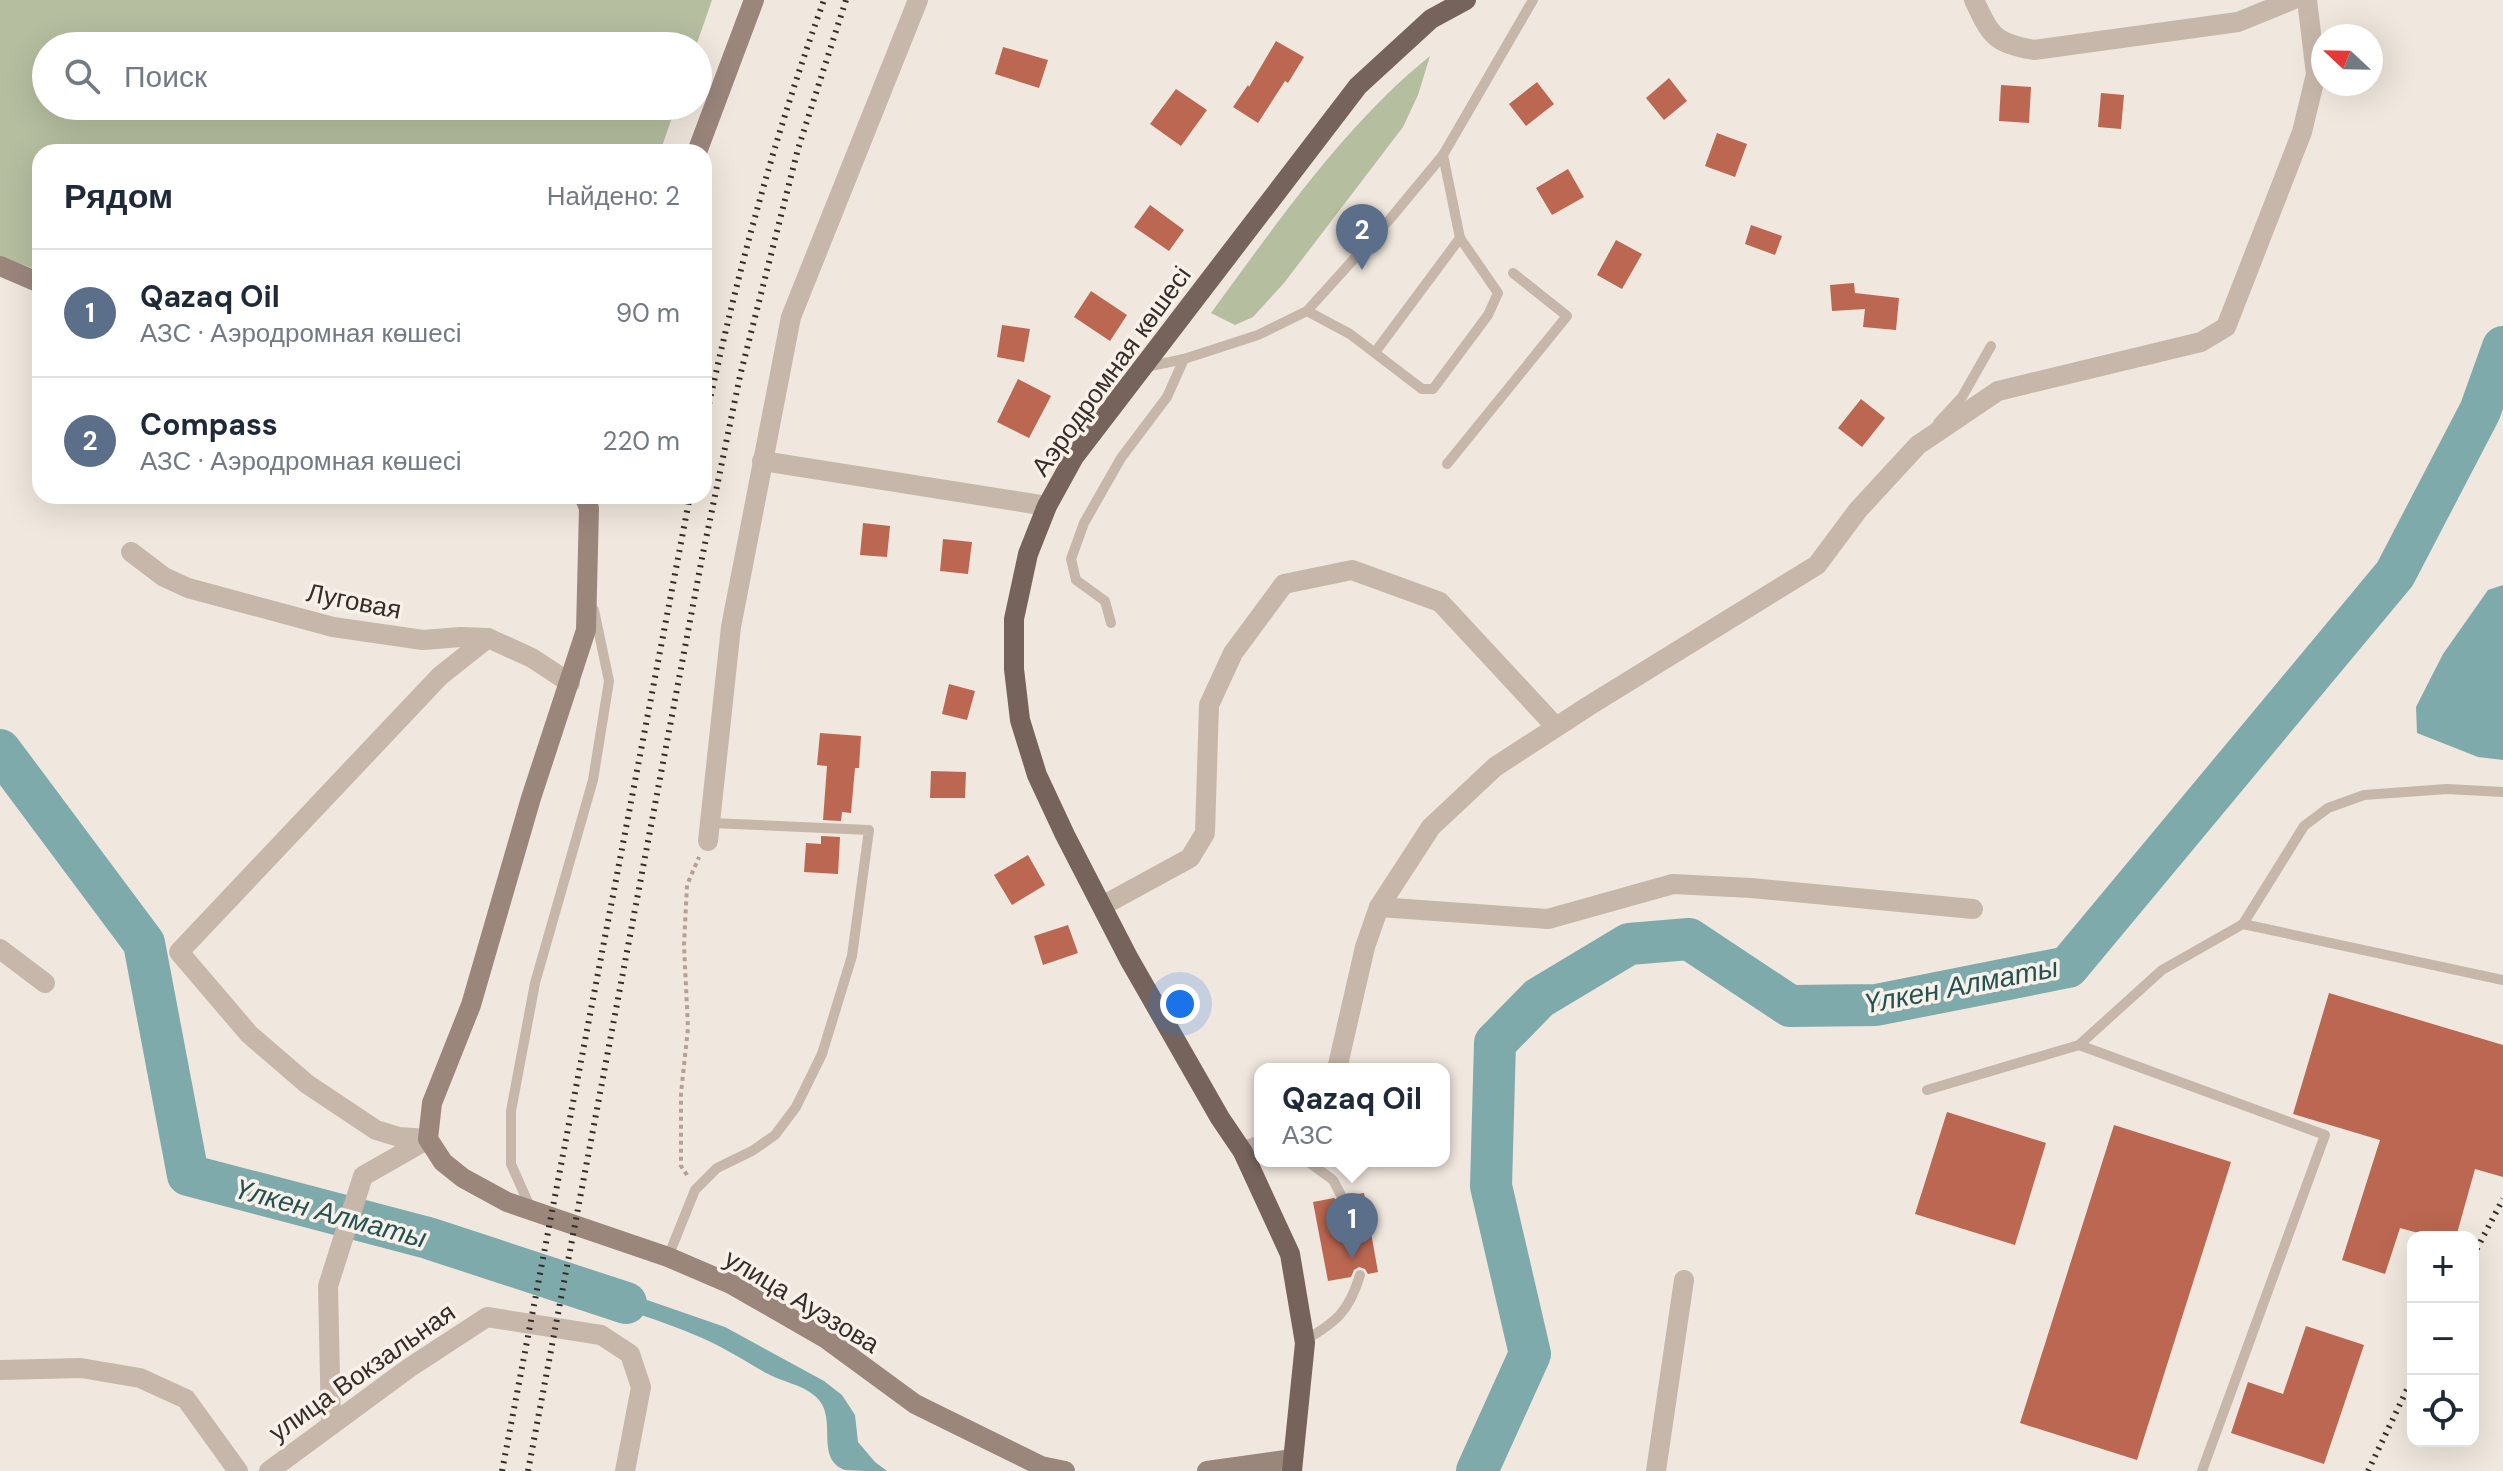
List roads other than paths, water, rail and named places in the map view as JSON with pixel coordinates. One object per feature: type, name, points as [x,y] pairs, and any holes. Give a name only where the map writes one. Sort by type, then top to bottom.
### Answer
[{"type":"main road","points":[[712,112],[754,0]]},
{"type":"main road","name":"Аэродромная көшесі","points":[[1251,1148],[1220,1118],[1167,1026],[1102,906],[1037,775],[1020,720],[1014,669],[1014,619],[1028,554],[1047,506],[1074,457],[1358,86],[1431,19],[1466,0]]},
{"type":"main road","points":[[700,144],[709,120]]},
{"type":"main road","points":[[0,266],[32,280]]},
{"type":"main road","points":[[428,1139],[432,1103],[471,1005],[531,798],[586,630],[587,504]]},
{"type":"main road","name":"улица Ауэзова","points":[[428,1139],[443,1162],[463,1178],[507,1202],[668,1257],[731,1284],[825,1338],[915,1404],[1041,1466],[1065,1471]]},
{"type":"main road","name":"Аэродромная көшесі","points":[[1258,1167],[1290,1254],[1304,1341],[1293,1465]]},
{"type":"main road","points":[[1207,1471],[1293,1465]]},
{"type":"street","points":[[710,832],[731,627],[791,317],[918,0]]},
{"type":"street","points":[[1974,0],[1987,28],[2005,45],[2034,50],[2238,22],[2292,0]]},
{"type":"street","points":[[1338,1063],[1365,947],[1379,907],[1431,827],[1495,767],[1817,565],[1858,510],[1918,445],[1998,391],[2201,342],[2226,327],[2302,132],[2316,74],[2307,0]]},
{"type":"street","points":[[762,461],[1047,506]]},
{"type":"street","name":"Луговая","points":[[131,552],[164,577],[188,588],[333,627],[423,640],[488,638],[532,658],[570,683]]},
{"type":"street","points":[[1102,906],[1190,858],[1205,833],[1209,705],[1233,653],[1284,584],[1352,570],[1440,602],[1556,727]]},
{"type":"street","points":[[428,1139],[399,1137],[376,1130],[307,1084],[249,1034],[179,952],[440,676],[488,638]]},
{"type":"street","points":[[1379,907],[1548,919],[1673,884],[1751,888],[1973,909]]},
{"type":"street","points":[[0,949],[45,983]]},
{"type":"street","points":[[331,1425],[328,1286],[363,1176],[428,1139]]},
{"type":"street","points":[[1656,1471],[1684,1280]]},
{"type":"street","name":"улица Вокзальная","points":[[269,1471],[409,1368],[487,1317],[601,1335],[630,1354],[641,1387],[625,1471]]},
{"type":"street","points":[[0,1370],[81,1368],[140,1378],[186,1399],[238,1471]]},
{"type":"lane","points":[[1140,368],[1184,359],[1258,335],[1307,311],[1443,155],[1533,0]]},
{"type":"lane","points":[[1307,311],[1376,351],[1422,389],[1433,389],[1488,315],[1498,293],[1460,238],[1443,155]]},
{"type":"lane","points":[[1376,351],[1460,238]]},
{"type":"lane","points":[[1447,464],[1567,316],[1513,273]]},
{"type":"lane","points":[[1918,445],[1962,397],[1991,346]]},
{"type":"lane","points":[[1111,623],[1105,601],[1076,580],[1071,559],[1096,500],[1121,458],[1167,397],[1184,359]]},
{"type":"lane","points":[[531,1211],[511,1164],[511,1111],[535,983],[593,780],[609,681],[588,579]]},
{"type":"lane","points":[[1927,1090],[2079,1045],[2162,970],[2243,924],[2304,826],[2328,808],[2364,795],[2447,789],[2503,792]]},
{"type":"lane","points":[[668,1257],[695,1190],[717,1168],[752,1151],[775,1135],[803,1094],[822,1054],[852,956],[869,830],[710,832]]},
{"type":"lane","points":[[2243,924],[2503,980]]},
{"type":"lane","points":[[2079,1045],[2325,1135],[2202,1471]]},
{"type":"lane","points":[[1315,1167],[1333,1180],[1342,1197]]},
{"type":"lane","points":[[1304,1341],[1342,1315],[1353,1298],[1360,1275]]},
{"type":"water","points":[[2503,585],[2503,760],[2478,757],[2417,733],[2416,707],[2443,654],[2488,590]]},
{"type":"water","points":[[575,1275],[725,1327],[824,1381],[842,1395],[855,1415],[858,1442],[887,1471],[845,1470],[836,1464],[828,1447],[826,1415],[822,1405],[810,1392],[772,1376],[686,1331],[570,1291]]},
{"type":"waterway","name":"Үлкен Алматы","points":[[1477,1471],[1530,1354],[1491,1186],[1495,1043],[1539,998],[1629,944],[1689,939],[1790,1006],[1876,1005],[2068,967],[2395,574],[2480,411],[2503,347]]},
{"type":"waterway","name":"Үлкен Алматы","points":[[0,750],[144,943],[188,1175],[428,1238],[626,1303]]},
{"type":"railway","points":[[712,392],[756,212],[824,0]]},
{"type":"railway","points":[[528,1471],[702,558],[740,376],[798,149],[846,0]]},
{"type":"railway","points":[[502,1471],[688,504]]},
{"type":"railway","points":[[2479,1245],[2503,1199]]},
{"type":"railway","points":[[2368,1471],[2407,1390]]},
{"type":"place","name":"Compass","points":[[1362,270]]},
{"type":"place","name":"Qazaq Oil","points":[[1352,1259]]}]
